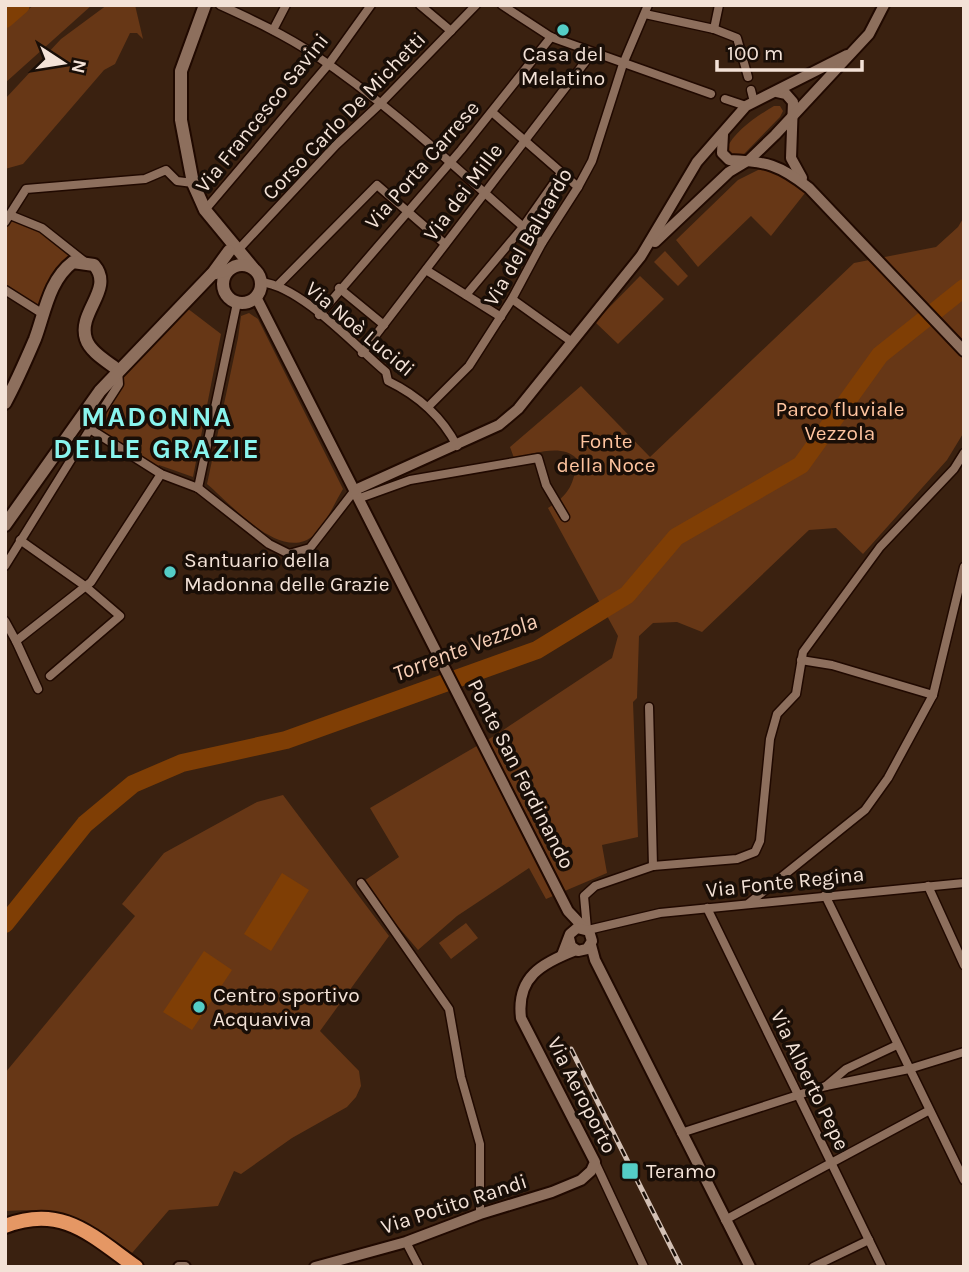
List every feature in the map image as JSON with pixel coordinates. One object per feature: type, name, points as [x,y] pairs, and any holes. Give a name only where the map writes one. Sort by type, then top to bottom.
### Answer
[{"type":"highway","points":[[5,1226],[44,1216],[74,1225],[136,1267]]},
{"type":"main road","points":[[205,5],[181,71],[179,97],[194,183],[205,210],[232,247],[253,268],[261,282],[256,298],[247,303],[237,303],[229,299],[223,290],[222,281],[231,268],[232,247]]},
{"type":"main road","points":[[5,525],[50,466],[75,424],[118,370],[212,274],[232,247]]},
{"type":"main road","points":[[6,400],[64,269],[73,262],[85,262],[99,271],[102,282],[85,323],[86,341],[118,370]]},
{"type":"main road","points":[[212,274],[243,265],[253,268]]},
{"type":"main road","points":[[199,288],[211,286],[223,290]]},
{"type":"street","points":[[220,5],[273,30],[328,65],[380,104],[542,243]]},
{"type":"street","points":[[273,30],[286,5]]},
{"type":"street","name":"Via Francesco Savini","points":[[205,210],[328,65],[371,5]]},
{"type":"street","points":[[420,5],[452,31]]},
{"type":"street","points":[[502,5],[551,37],[711,94]]},
{"type":"street","points":[[714,29],[719,5]]},
{"type":"street","points":[[90,429],[161,474],[198,488],[279,550],[289,554],[302,553],[318,541],[359,498],[499,425],[518,409],[645,251],[729,172],[749,160],[792,117],[869,34],[884,5]]},
{"type":"street","name":"Corso Carlo De Michetti","points":[[232,247],[380,104],[475,6]]},
{"type":"street","points":[[646,9],[737,38],[748,77]]},
{"type":"street","name":"Via del Baluardo","points":[[428,408],[469,366],[512,299],[542,243],[592,162],[623,64],[646,9]]},
{"type":"street","name":"Via Porta Carrese","points":[[319,315],[406,210],[450,163],[551,37]]},
{"type":"street","name":"Via dei Mille","points":[[362,353],[592,53]]},
{"type":"street","points":[[645,251],[697,162],[750,104],[847,55]]},
{"type":"street","points":[[750,104],[751,90]]},
{"type":"street","points":[[777,92],[786,94],[793,102],[791,158],[809,188]]},
{"type":"street","points":[[725,99],[750,104]]},
{"type":"street","points":[[492,112],[578,187]]},
{"type":"street","points":[[723,134],[722,153],[729,160],[764,160],[787,171],[809,188],[964,351]]},
{"type":"street","points":[[85,262],[42,228],[8,219],[26,189],[145,178],[166,170],[177,181],[194,183]]},
{"type":"street","points":[[466,295],[523,227],[561,173]]},
{"type":"street","points":[[279,284],[377,185],[445,244]]},
{"type":"street","points":[[426,270],[501,317]]},
{"type":"street","name":"Via Noè Lucidi","points":[[261,282],[279,284],[319,315],[386,372],[386,383],[397,384],[428,408],[448,428],[457,446]]},
{"type":"street","points":[[339,288],[384,325]]},
{"type":"street","points":[[5,290],[43,314]]},
{"type":"street","name":"Ponte San Ferdinando","points":[[256,298],[568,911],[586,939]]},
{"type":"street","points":[[512,299],[572,342]]},
{"type":"street","points":[[198,488],[237,303]]},
{"type":"street","points":[[5,566],[119,384],[118,370]]},
{"type":"street","points":[[750,1267],[595,960],[586,939],[583,899],[586,892],[595,886],[653,866],[737,859],[755,852],[760,841],[770,739],[776,714],[796,694],[801,660],[811,640],[880,547],[954,468],[964,453]]},
{"type":"street","points":[[359,498],[410,480],[538,458],[546,485],[565,517]]},
{"type":"street","points":[[954,468],[964,471]]},
{"type":"street","points":[[16,642],[85,586],[161,474]]},
{"type":"street","points":[[20,540],[85,586],[120,616],[50,676]]},
{"type":"street","points":[[749,903],[865,810],[921,722],[933,695],[964,567]]},
{"type":"street","points":[[5,621],[38,689]]},
{"type":"street","points":[[801,660],[832,665],[933,695]]},
{"type":"street","points":[[649,707],[653,866]]},
{"type":"street","points":[[360,883],[449,1009],[461,1077],[480,1144],[480,1214]]},
{"type":"street","name":"Via Fonte Regina","points":[[586,939],[612,925],[660,913],[964,883]]},
{"type":"street","points":[[928,886],[964,965]]},
{"type":"street","points":[[825,895],[964,1181]]},
{"type":"street","name":"Via Alberto Pepe","points":[[707,908],[882,1267]]},
{"type":"street","name":"Ponte San Ferdinando","points":[[568,911],[570,935]]},
{"type":"street","points":[[570,935],[586,939]]},
{"type":"street","points":[[570,935],[586,939]]},
{"type":"street","points":[[562,955],[570,935]]},
{"type":"street","name":"Via Aeroporto","points":[[586,939],[529,975],[522,989],[521,1018],[595,1162],[644,1267]]},
{"type":"street","points":[[827,1086],[846,1069],[897,1045]]},
{"type":"street","points":[[681,1133],[827,1086],[909,1069],[964,1052]]},
{"type":"street","points":[[725,1220],[928,1111]]},
{"type":"street","name":"Via Potito Randi","points":[[316,1267],[406,1242],[480,1214],[513,1206],[581,1180],[591,1171],[595,1162]]},
{"type":"street","points":[[813,1267],[869,1240]]},
{"type":"street","points":[[406,1242],[419,1267]]},
{"type":"street","points":[[179,1267],[185,1267]]},
{"type":"green space","points":[[34,5],[92,5],[5,83],[5,27]]},
{"type":"green space","points":[[107,5],[135,5],[143,39],[137,33],[130,33],[115,64],[104,70],[23,164],[5,169],[5,99],[61,39]]},
{"type":"green space","points":[[774,106],[780,106],[783,111],[780,117],[743,155],[729,155],[726,150],[740,130]]},
{"type":"green space","points":[[762,168],[776,171],[809,188],[771,236],[751,216],[698,267],[676,240],[738,180]]},
{"type":"green space","points":[[10,215],[75,251],[43,314],[5,290],[5,222]]},
{"type":"green space","name":"Parco fluviale Vezzola","points":[[964,217],[964,432],[947,460],[863,554],[836,528],[809,530],[702,632],[677,622],[653,623],[639,636],[637,698],[633,702],[638,837],[602,845],[607,873],[546,899],[529,868],[457,916],[418,950],[361,883],[399,857],[370,808],[494,736],[612,658],[618,636],[548,508],[570,488],[577,459],[571,454],[556,451],[514,458],[510,447],[581,386],[650,457],[854,263],[936,247],[958,227]]},
{"type":"green space","points":[[665,251],[688,276],[678,286],[654,262]]},
{"type":"green space","points":[[640,276],[664,299],[618,344],[595,322]]},
{"type":"green space","points":[[183,305],[221,334],[193,477],[159,465],[155,471],[90,429],[119,379]]},
{"type":"green space","points":[[249,313],[258,319],[343,489],[318,530],[301,542],[287,542],[258,528],[207,484],[241,316]]},
{"type":"green space","name":"Centro sportivo Acquaviva","points":[[283,795],[389,936],[320,1031],[359,1071],[361,1086],[356,1097],[347,1107],[292,1138],[241,1174],[234,1171],[218,1206],[169,1210],[132,1253],[87,1223],[73,1217],[44,1211],[5,1211],[5,1073],[135,916],[122,904],[164,853],[257,802]]},
{"type":"green space","points":[[466,923],[478,938],[451,959],[439,943]]},
{"type":"shaded area","points":[[282,873],[309,890],[271,951],[244,934]]},
{"type":"shaded area","points":[[204,951],[232,970],[192,1030],[163,1012]]},
{"type":"waterway","points":[[5,19],[21,5]]},
{"type":"waterway","name":"Torrente Vezzola","points":[[5,924],[85,824],[133,784],[182,763],[286,740],[537,650],[627,595],[676,537],[801,465],[880,355],[964,288]]},
{"type":"railway","points":[[571,1049],[681,1267]]},
{"type":"place","name":"Casa del Melatino","points":[[563,30]]},
{"type":"place","name":"Santuario della Madonna delle Grazie","points":[[170,572]]},
{"type":"place","name":"Centro sportivo Acquaviva","points":[[199,1007]]},
{"type":"place","name":"Teramo","points":[[630,1171]]},
{"type":"district","name":"MADONNA DELLE GRAZIE","points":[[157,432]]},
{"type":"park label","name":"Fonte della Noce","points":[[606,453]]}]
